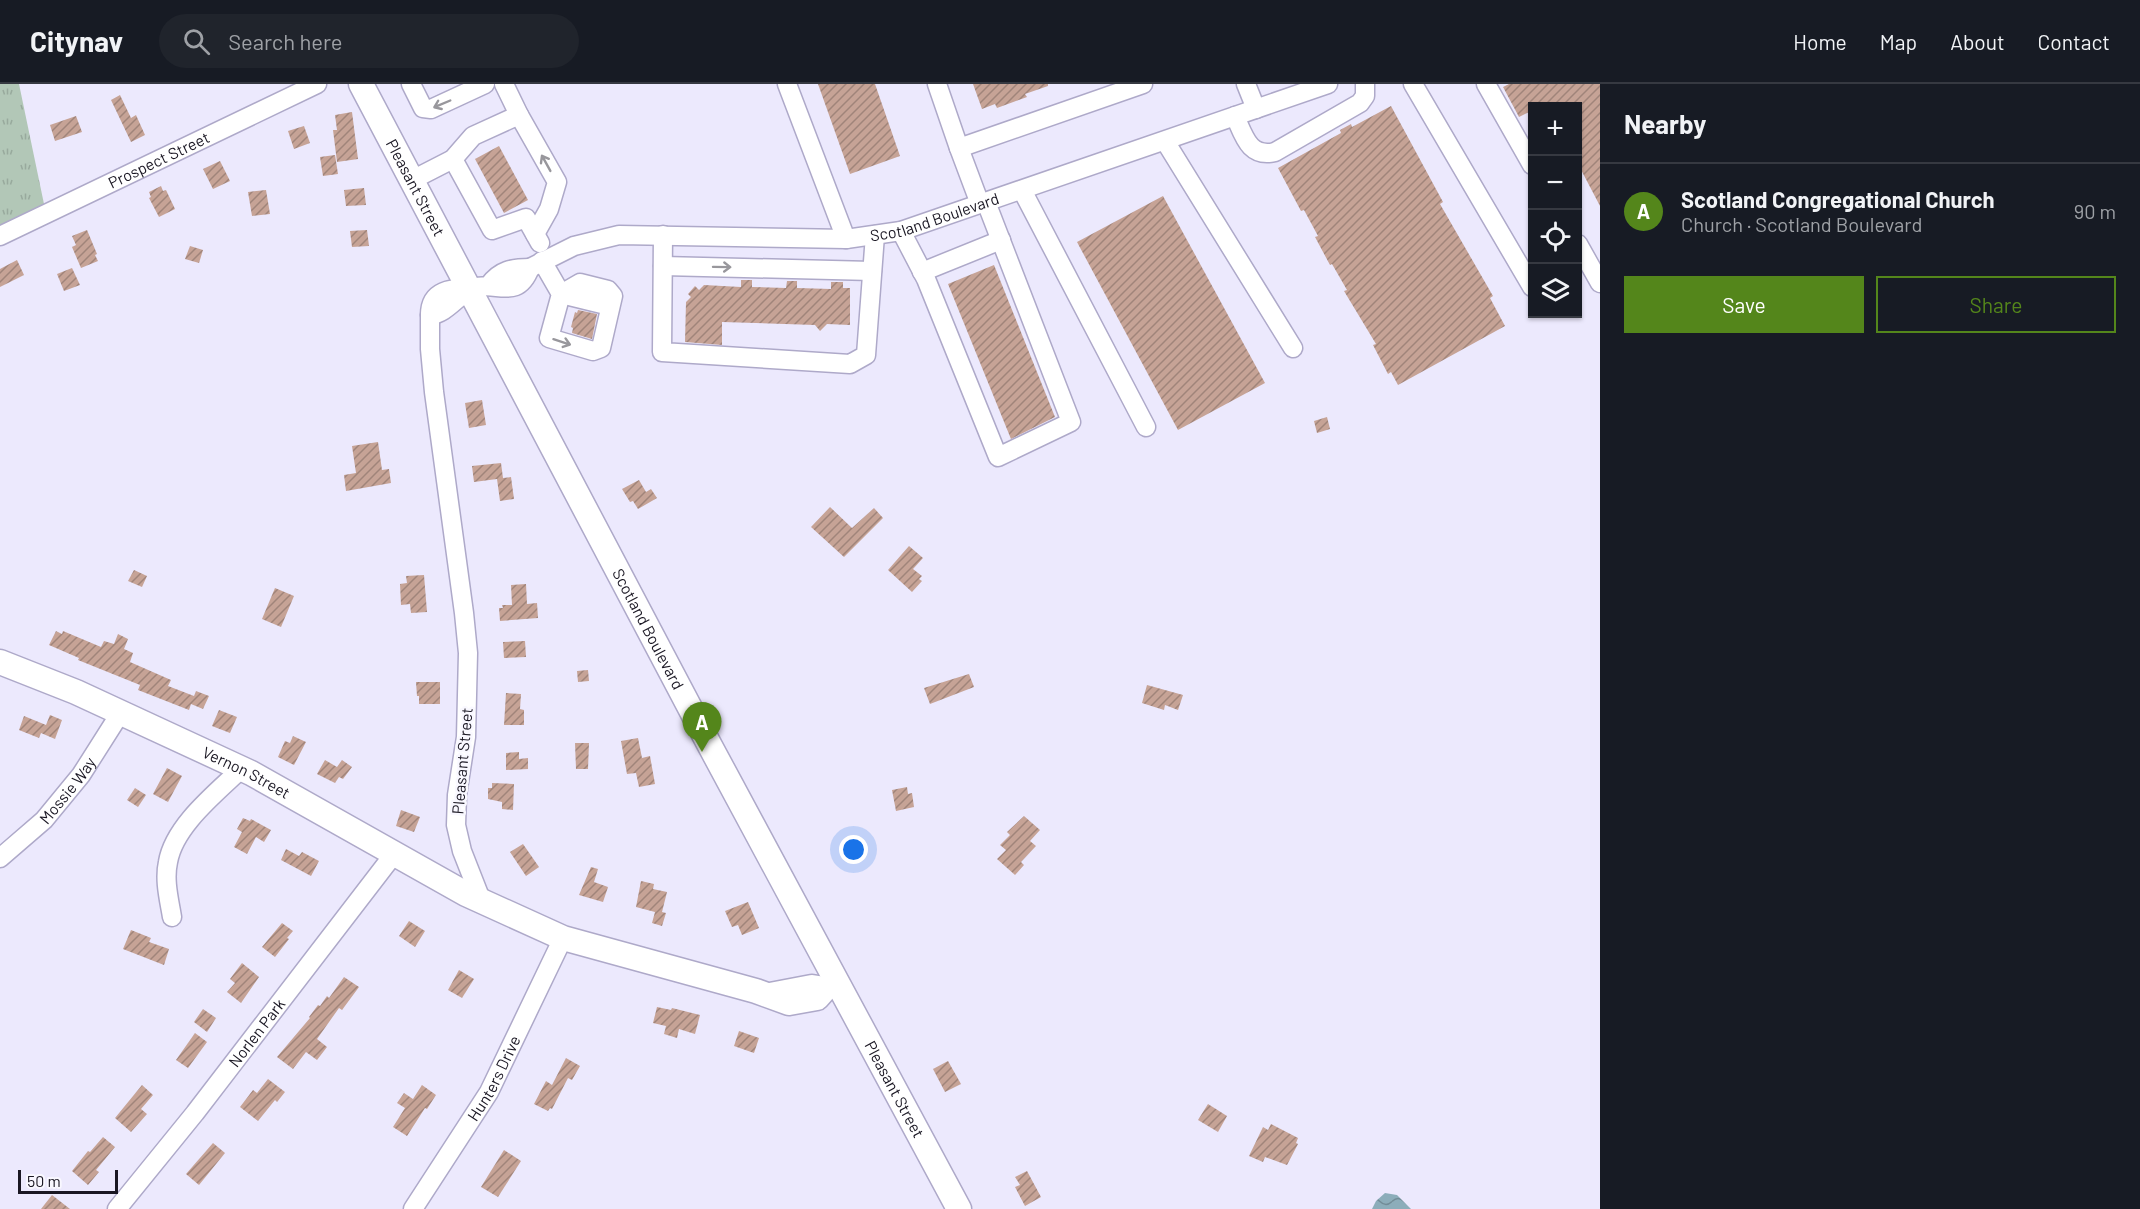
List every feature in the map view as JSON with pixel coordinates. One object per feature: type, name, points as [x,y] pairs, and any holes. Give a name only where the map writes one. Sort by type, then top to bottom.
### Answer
[{"type":"main road","name":"Pleasant Street","points":[[361,84],[412,180],[480,287]]},
{"type":"main road","name":"Scotland Boulevard","points":[[480,287],[832,987]]},
{"type":"main road","name":"Vernon Street","points":[[0,662],[59,684],[241,769],[287,792],[482,902]]},
{"type":"main road","points":[[482,902],[563,938],[770,995],[780,1000],[799,1003],[817,998],[832,987]]},
{"type":"main road","name":"Pleasant Street","points":[[832,987],[959,1209]]},
{"type":"street","name":"Prospect Street","points":[[0,236],[316,84]]},
{"type":"street","points":[[411,84],[423,108],[431,109],[485,84]]},
{"type":"street","points":[[504,84],[556,182],[549,209],[535,234]]},
{"type":"street","points":[[787,84],[846,238]]},
{"type":"street","points":[[901,231],[922,272],[998,457],[1071,422],[1001,240],[959,148],[937,84]]},
{"type":"street","points":[[959,148],[1143,84]]},
{"type":"street","points":[[1246,84],[1256,109]]},
{"type":"street","name":"Scotland Boulevard","points":[[480,287],[511,288],[540,262],[574,246],[619,235],[846,238],[901,231],[1256,109],[1289,90],[1328,84]]},
{"type":"street","points":[[1235,116],[1245,138],[1254,150],[1264,154],[1275,152],[1360,103],[1365,96],[1365,84]]},
{"type":"street","points":[[1413,84],[1528,279]]},
{"type":"street","points":[[1486,84],[1528,156]]},
{"type":"street","points":[[412,180],[453,159],[473,136],[519,115]]},
{"type":"street","points":[[1165,141],[1293,348]]},
{"type":"street","points":[[453,159],[492,230],[526,218],[535,234],[540,262],[565,292],[611,304],[601,348],[593,351],[549,338],[565,292]]},
{"type":"street","points":[[1022,190],[1146,427]]},
{"type":"street","points":[[663,235],[662,352],[850,364],[866,355],[875,235]]},
{"type":"street","points":[[922,272],[1001,240]]},
{"type":"street","points":[[1582,251],[1600,283]]},
{"type":"street","points":[[663,266],[872,271]]},
{"type":"street","name":"Pleasant Street","points":[[480,287],[448,289],[434,299],[430,308],[430,349],[468,653],[466,737],[457,795],[456,825],[462,851],[482,902]]},
{"type":"street","name":"Mossie Way","points":[[0,858],[44,820],[81,775],[121,712]]},
{"type":"street","points":[[172,917],[166,874],[172,849],[184,827],[241,769]]},
{"type":"street","name":"Norlen Park","points":[[117,1209],[195,1113],[394,854]]},
{"type":"street","name":"Hunters Drive","points":[[413,1209],[489,1092],[563,938]]},
{"type":"green space","points":[[0,84],[19,84],[44,204],[0,225]]},
{"type":"water","points":[[1385,1193],[1397,1195],[1411,1209],[1372,1209],[1376,1201]]},
{"type":"building","points":[[818,84],[875,84],[900,156],[850,174]]},
{"type":"building","points":[[973,84],[1048,84],[1048,86],[997,108],[995,104],[982,109]]},
{"type":"building","points":[[1509,84],[1600,84],[1600,206],[1582,172],[1582,102],[1528,102],[1528,112],[1519,117],[1503,87]]},
{"type":"building","points":[[120,95],[131,118],[136,115],[145,135],[131,142],[111,100]]},
{"type":"building","points":[[1391,106],[1443,202],[1440,204],[1493,296],[1490,298],[1505,326],[1398,385],[1391,372],[1388,374],[1373,345],[1376,344],[1344,291],[1347,290],[1332,264],[1330,265],[1304,210],[1301,211],[1278,168],[1341,133],[1340,130],[1351,124],[1352,127]]},
{"type":"building","points":[[352,112],[358,159],[337,162],[333,130],[337,130],[335,115]]},
{"type":"building","points":[[76,116],[82,132],[55,141],[50,125]]},
{"type":"building","points":[[304,126],[310,143],[294,149],[288,131]]},
{"type":"building","points":[[499,146],[528,200],[504,213],[475,159]]},
{"type":"building","points":[[335,155],[338,174],[323,176],[320,157]]},
{"type":"building","points":[[220,161],[230,181],[213,189],[203,169]]},
{"type":"building","points":[[161,186],[163,191],[166,190],[175,209],[159,217],[149,198],[151,197],[149,192]]},
{"type":"building","points":[[364,188],[366,205],[346,206],[344,190]]},
{"type":"building","points":[[266,190],[270,214],[252,216],[248,192]]},
{"type":"building","points":[[1163,196],[1265,383],[1178,430],[1077,242]]},
{"type":"building","points":[[87,230],[98,261],[81,268],[72,247],[76,245],[72,236]]},
{"type":"building","points":[[367,230],[369,246],[352,247],[350,231]]},
{"type":"building","points":[[190,246],[203,250],[199,263],[185,259]]},
{"type":"building","points":[[17,260],[24,275],[0,287],[0,269]]},
{"type":"building","points":[[994,265],[1055,417],[1011,439],[948,284]]},
{"type":"building","points":[[72,268],[80,285],[64,291],[57,274]]},
{"type":"building","points":[[741,280],[752,280],[752,287],[786,288],[787,281],[797,281],[797,288],[831,289],[831,282],[843,282],[843,288],[850,288],[850,325],[827,324],[820,331],[815,325],[722,322],[722,345],[685,342],[686,302],[691,297],[688,294],[695,286],[699,290],[704,285],[741,287]]},
{"type":"building","points":[[578,310],[597,314],[592,339],[572,333],[573,328],[571,327],[575,312],[577,313]]},
{"type":"building","points":[[482,400],[486,425],[469,428],[465,403]]},
{"type":"building","points":[[1327,417],[1330,429],[1317,433],[1314,421]]},
{"type":"building","points":[[378,442],[382,470],[389,469],[391,483],[346,491],[344,475],[356,473],[352,446]]},
{"type":"building","points":[[501,463],[503,478],[511,477],[514,499],[500,501],[497,479],[474,482],[472,466]]},
{"type":"building","points":[[639,480],[646,492],[651,489],[657,498],[638,509],[633,501],[630,502],[622,489]]},
{"type":"building","points":[[830,507],[852,528],[874,508],[883,518],[844,557],[811,527]]},
{"type":"building","points":[[909,546],[923,558],[913,569],[922,576],[919,579],[922,581],[912,592],[888,570]]},
{"type":"building","points":[[134,570],[147,576],[142,587],[128,581]]},
{"type":"building","points":[[424,575],[427,612],[411,613],[410,604],[401,605],[400,584],[407,583],[406,576]]},
{"type":"building","points":[[526,584],[527,604],[537,603],[538,618],[500,621],[499,608],[503,608],[502,605],[512,605],[511,585]]},
{"type":"building","points":[[275,588],[294,596],[281,627],[262,619]]},
{"type":"building","points":[[56,631],[62,634],[63,631],[101,647],[104,641],[114,644],[118,634],[128,639],[124,649],[133,653],[130,662],[171,680],[168,686],[194,696],[196,691],[209,696],[203,709],[191,704],[189,710],[138,690],[140,685],[78,660],[79,658],[49,645]]},
{"type":"building","points":[[525,641],[526,657],[504,658],[503,642]]},
{"type":"building","points":[[588,670],[589,681],[578,682],[577,671]]},
{"type":"building","points":[[969,674],[974,687],[930,704],[924,688]]},
{"type":"building","points":[[416,682],[440,682],[440,704],[419,704]]},
{"type":"building","points":[[1147,685],[1183,695],[1178,710],[1165,705],[1164,710],[1142,703]]},
{"type":"building","points":[[506,693],[521,694],[520,709],[524,710],[524,725],[504,725]]},
{"type":"building","points":[[219,710],[237,717],[230,733],[212,726]]},
{"type":"building","points":[[50,715],[62,720],[55,739],[41,733],[39,738],[19,730],[24,716],[46,725]]},
{"type":"building","points":[[293,736],[306,742],[294,765],[278,757],[285,741],[290,743]]},
{"type":"building","points":[[638,738],[642,758],[650,756],[655,784],[639,787],[636,773],[627,774],[621,741]]},
{"type":"building","points":[[575,743],[589,743],[588,769],[576,769]]},
{"type":"building","points":[[519,752],[519,759],[528,758],[528,769],[506,770],[506,753]]},
{"type":"building","points":[[325,760],[337,767],[342,760],[352,767],[343,779],[339,777],[335,783],[317,774]]},
{"type":"building","points":[[167,768],[182,776],[168,802],[153,794]]},
{"type":"building","points":[[492,783],[514,784],[513,810],[502,809],[502,802],[488,799],[488,788],[492,788]]},
{"type":"building","points":[[907,787],[908,794],[912,793],[914,807],[896,811],[892,790]]},
{"type":"building","points":[[135,788],[146,795],[138,807],[127,800]]},
{"type":"building","points":[[401,810],[420,817],[414,832],[396,826]]},
{"type":"building","points":[[1024,816],[1040,830],[1030,841],[1036,846],[1021,862],[1024,865],[1015,875],[997,859],[1006,850],[1000,845],[1010,835],[1007,832]]},
{"type":"building","points":[[243,818],[250,821],[251,819],[271,830],[264,842],[256,837],[247,854],[234,847],[242,832],[237,829]]},
{"type":"building","points":[[523,844],[539,867],[526,876],[510,852]]},
{"type":"building","points":[[286,849],[299,856],[302,852],[319,861],[311,876],[281,860]]},
{"type":"building","points":[[591,867],[598,869],[594,882],[608,887],[603,902],[579,895]]},
{"type":"building","points":[[641,881],[654,884],[653,889],[667,892],[662,912],[666,913],[662,926],[652,923],[655,912],[636,907]]},
{"type":"building","points":[[748,902],[759,928],[742,935],[738,925],[732,927],[725,911]]},
{"type":"building","points":[[409,921],[425,931],[415,947],[399,936]]},
{"type":"building","points":[[282,923],[293,931],[275,957],[262,947]]},
{"type":"building","points":[[131,930],[151,938],[149,942],[169,949],[164,965],[123,949]]},
{"type":"building","points":[[242,963],[259,977],[241,1003],[227,992],[235,983],[230,979]]},
{"type":"building","points":[[459,970],[474,979],[462,998],[448,990]]},
{"type":"building","points":[[344,977],[359,987],[342,1010],[339,1008],[317,1039],[327,1047],[317,1060],[306,1052],[293,1069],[277,1057],[318,1005],[320,1006],[327,996],[329,998]]},
{"type":"building","points":[[657,1007],[700,1015],[695,1034],[679,1029],[677,1038],[664,1034],[666,1026],[653,1023]]},
{"type":"building","points":[[203,1009],[216,1018],[207,1032],[194,1022]]},
{"type":"building","points":[[739,1031],[759,1038],[754,1053],[734,1046]]},
{"type":"building","points":[[195,1033],[207,1042],[188,1068],[176,1060]]},
{"type":"building","points":[[566,1058],[580,1066],[572,1080],[568,1078],[552,1109],[548,1111],[534,1104],[546,1081],[552,1085]]},
{"type":"building","points":[[948,1061],[961,1084],[945,1092],[933,1069]]},
{"type":"building","points":[[268,1079],[285,1092],[277,1102],[275,1100],[258,1121],[240,1107],[253,1090],[257,1093]]},
{"type":"building","points":[[142,1085],[153,1095],[141,1109],[147,1114],[131,1132],[115,1118]]},
{"type":"building","points":[[422,1085],[436,1095],[407,1136],[393,1127],[405,1108],[397,1103],[404,1093],[413,1099]]},
{"type":"building","points":[[1208,1104],[1227,1116],[1218,1132],[1198,1120]]},
{"type":"building","points":[[1271,1124],[1298,1138],[1296,1143],[1298,1144],[1287,1165],[1265,1157],[1263,1162],[1249,1156],[1263,1127],[1268,1130]]},
{"type":"building","points":[[103,1137],[115,1147],[96,1170],[99,1172],[88,1185],[72,1171]]},
{"type":"building","points":[[213,1143],[225,1153],[199,1185],[186,1174]]},
{"type":"building","points":[[504,1150],[521,1161],[498,1197],[481,1187]]},
{"type":"building","points":[[1027,1171],[1041,1197],[1025,1206],[1015,1187],[1020,1185],[1015,1177]]},
{"type":"building","points":[[52,1195],[70,1209],[41,1209]]},
{"type":"place","name":"Scotland Congregational Church","points":[[702,752]]}]
